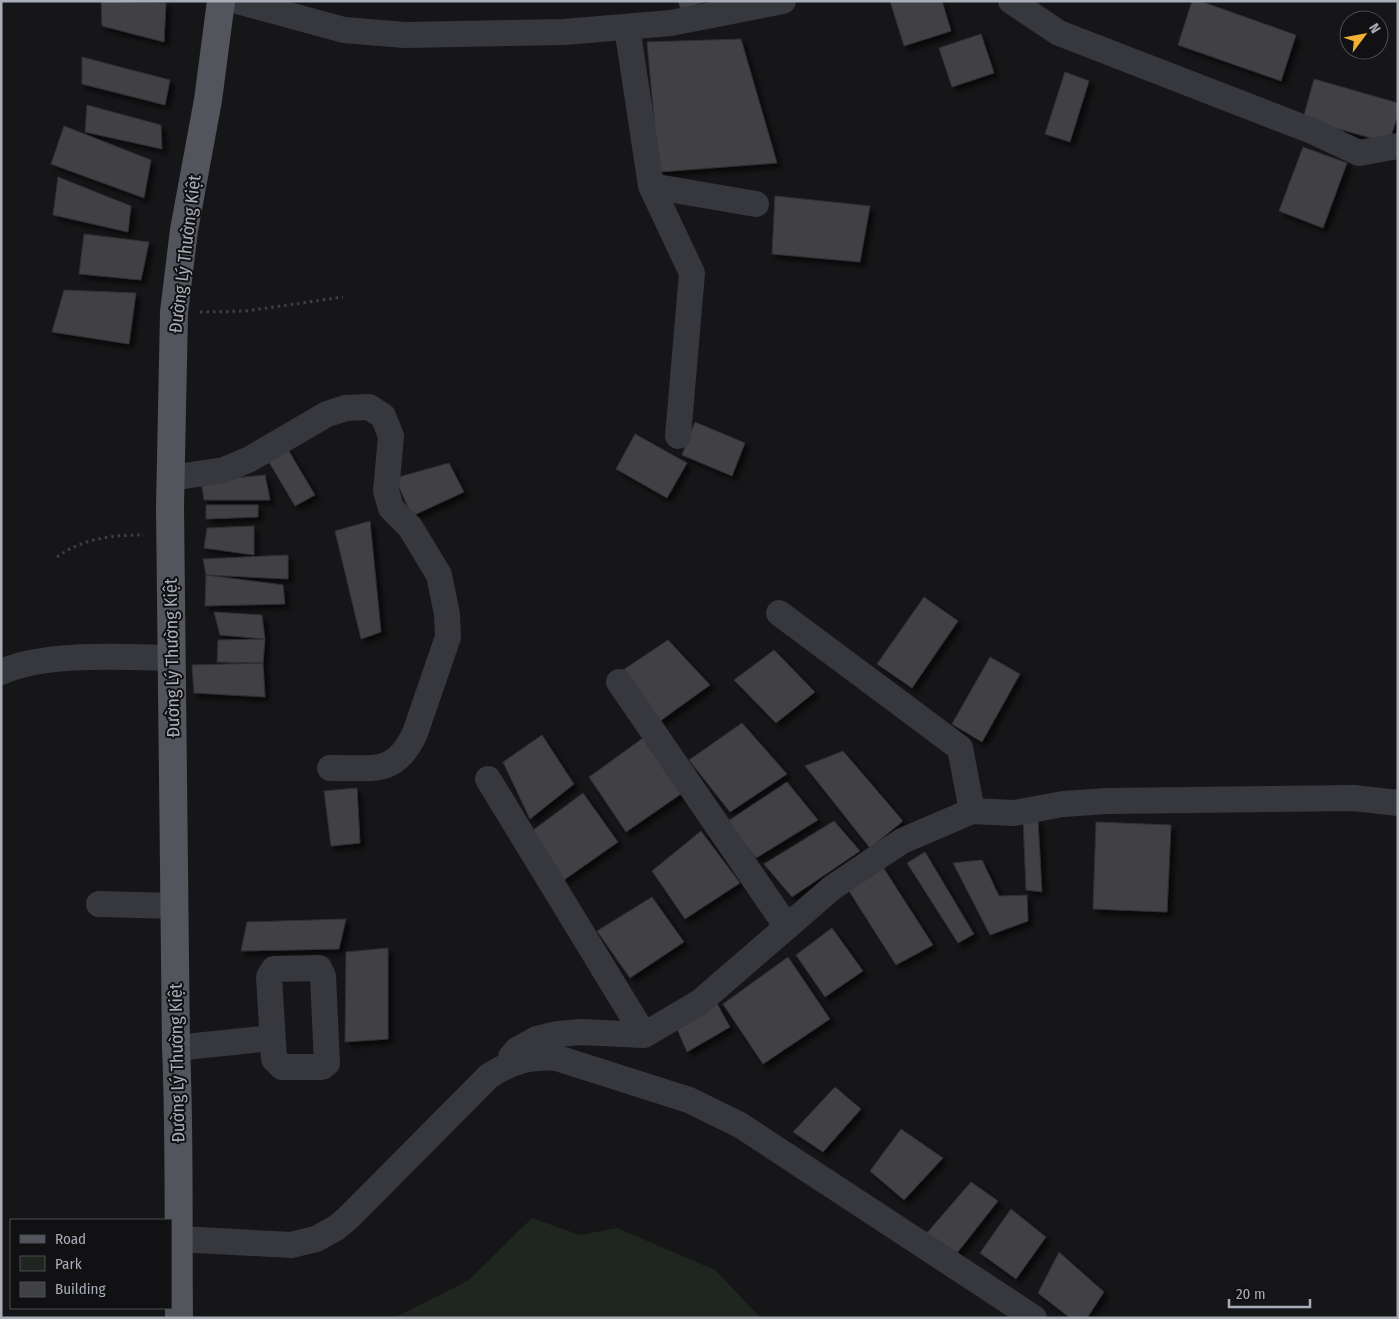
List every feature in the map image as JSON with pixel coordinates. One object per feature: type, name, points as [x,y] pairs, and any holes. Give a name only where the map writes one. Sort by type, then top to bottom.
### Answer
[{"type":"main road","name":"Đường Lý Thường Kiệt","points":[[180,1318],[178,1239],[180,1129],[176,1048],[170,534],[174,312],[184,230],[208,100],[221,1]]},
{"type":"street","points":[[237,1],[344,30],[405,35],[564,32],[628,27],[671,23],[783,1]]},
{"type":"street","points":[[1011,1],[1059,33],[1312,131],[1359,153],[1398,146]]},
{"type":"street","points":[[628,27],[651,186],[692,273],[678,436]]},
{"type":"street","points":[[651,186],[756,204]]},
{"type":"street","points":[[171,478],[224,470],[250,459],[327,414],[346,408],[370,407],[383,416],[391,436],[386,491],[391,508],[410,527],[439,575],[447,614],[448,637],[415,733],[408,748],[399,759],[387,767],[330,768]]},
{"type":"street","points":[[779,613],[960,748],[972,811]]},
{"type":"street","points":[[1,672],[13,666],[72,658],[172,658]]},
{"type":"street","points":[[619,682],[787,927]]},
{"type":"street","points":[[488,779],[644,1035]]},
{"type":"street","points":[[505,1065],[517,1050],[537,1039],[558,1034],[581,1032],[644,1035],[700,1002],[833,887],[902,841],[972,811],[1014,812],[1063,804],[1107,801],[1354,798],[1398,803]]},
{"type":"street","points":[[99,904],[175,906]]},
{"type":"street","points":[[176,1048],[271,1038]]},
{"type":"street","points":[[178,1239],[292,1245],[316,1239],[336,1228],[348,1218],[489,1076],[505,1065],[522,1059],[539,1057],[557,1058],[689,1100],[740,1125],[766,1140],[1034,1318]]},
{"type":"path","points":[[174,312],[246,311],[343,297]]},
{"type":"path","points":[[57,557],[73,546],[85,542],[130,535],[170,534]]},
{"type":"green space","points":[[532,1218],[580,1235],[617,1228],[715,1270],[761,1318],[394,1318],[469,1280]]},
{"type":"building","points":[[101,1],[166,3],[164,42],[102,26]]},
{"type":"building","points":[[678,1],[707,1],[681,10]]},
{"type":"building","points":[[890,1],[942,1],[951,31],[904,46]]},
{"type":"building","points":[[1192,1],[1200,1],[1296,35],[1281,81],[1178,45]]},
{"type":"building","points":[[981,34],[994,73],[952,87],[939,48]]},
{"type":"building","points":[[741,39],[777,163],[659,172],[647,42]]},
{"type":"building","points":[[82,57],[170,80],[165,105],[82,84]]},
{"type":"building","points":[[1065,72],[1089,81],[1070,142],[1045,134]]},
{"type":"building","points":[[1314,79],[1398,103],[1398,114],[1389,143],[1303,119]]},
{"type":"building","points":[[87,105],[161,125],[162,149],[85,132]]},
{"type":"building","points":[[64,126],[151,160],[144,198],[51,164]]},
{"type":"building","points":[[1303,147],[1347,163],[1323,228],[1279,211]]},
{"type":"building","points":[[58,177],[131,206],[128,232],[53,215]]},
{"type":"building","points":[[775,196],[870,206],[860,262],[772,254]]},
{"type":"building","points":[[84,234],[149,242],[141,280],[79,274]]},
{"type":"building","points":[[64,290],[136,293],[129,344],[52,332]]},
{"type":"building","points":[[695,422],[745,443],[732,476],[682,455]]},
{"type":"building","points":[[635,434],[687,463],[667,498],[616,469]]},
{"type":"building","points":[[287,448],[315,495],[295,506],[266,457]]},
{"type":"building","points":[[449,463],[464,492],[412,516],[395,478]]},
{"type":"building","points":[[265,475],[270,500],[204,500],[201,481]]},
{"type":"building","points":[[206,505],[258,505],[258,517],[206,519]]},
{"type":"building","points":[[370,521],[381,632],[361,639],[335,531]]},
{"type":"building","points":[[254,526],[254,555],[204,548],[207,528]]},
{"type":"building","points":[[288,555],[288,579],[206,575],[203,559]]},
{"type":"building","points":[[206,575],[283,585],[285,604],[205,606]]},
{"type":"building","points":[[924,597],[958,621],[912,688],[877,664]]},
{"type":"building","points":[[214,612],[262,615],[265,639],[220,635]]},
{"type":"building","points":[[265,639],[263,663],[217,662],[218,640]]},
{"type":"building","points":[[668,640],[710,685],[660,721],[623,670]]},
{"type":"building","points":[[774,650],[815,692],[776,723],[734,680]]},
{"type":"building","points":[[990,657],[1020,674],[982,742],[952,724]]},
{"type":"building","points":[[263,663],[265,697],[194,693],[192,665]]},
{"type":"building","points":[[742,723],[787,774],[730,812],[689,760]]},
{"type":"building","points":[[542,735],[574,784],[530,819],[503,762]]},
{"type":"building","points":[[643,738],[681,794],[626,832],[589,777]]},
{"type":"building","points":[[843,751],[903,821],[870,848],[805,766]]},
{"type":"building","points":[[787,782],[818,820],[756,858],[728,821]]},
{"type":"building","points":[[357,788],[360,843],[331,846],[324,791]]},
{"type":"building","points":[[583,793],[618,842],[564,880],[532,831]]},
{"type":"building","points":[[1023,817],[1038,821],[1042,892],[1026,890]]},
{"type":"building","points":[[834,821],[860,851],[792,897],[764,864]]},
{"type":"building","points":[[1096,822],[1171,825],[1167,912],[1093,909]]},
{"type":"building","points":[[701,831],[740,883],[685,919],[652,871]]},
{"type":"building","points":[[925,852],[974,934],[958,943],[907,863]]},
{"type":"building","points":[[982,860],[999,896],[1027,895],[1028,921],[990,935],[953,863]]},
{"type":"building","points":[[881,864],[933,945],[896,965],[849,891]]},
{"type":"building","points":[[652,897],[684,942],[630,978],[597,931]]},
{"type":"building","points":[[346,919],[339,949],[241,951],[247,922]]},
{"type":"building","points":[[832,928],[863,971],[825,997],[796,955]]},
{"type":"building","points":[[388,948],[388,1039],[345,1042],[346,952]]},
{"type":"building","points":[[788,957],[830,1019],[763,1064],[723,1004]]},
{"type":"building","points":[[715,1000],[730,1027],[687,1052],[675,1024]]},
{"type":"building","points":[[835,1087],[861,1109],[823,1152],[793,1132]]},
{"type":"building","points":[[901,1129],[943,1158],[904,1200],[870,1171]]},
{"type":"building","points":[[971,1182],[998,1201],[957,1253],[926,1234]]},
{"type":"building","points":[[1011,1209],[1046,1237],[1016,1279],[980,1253]]},
{"type":"building","points":[[1059,1252],[1104,1292],[1087,1318],[1070,1318],[1038,1293]]}]
